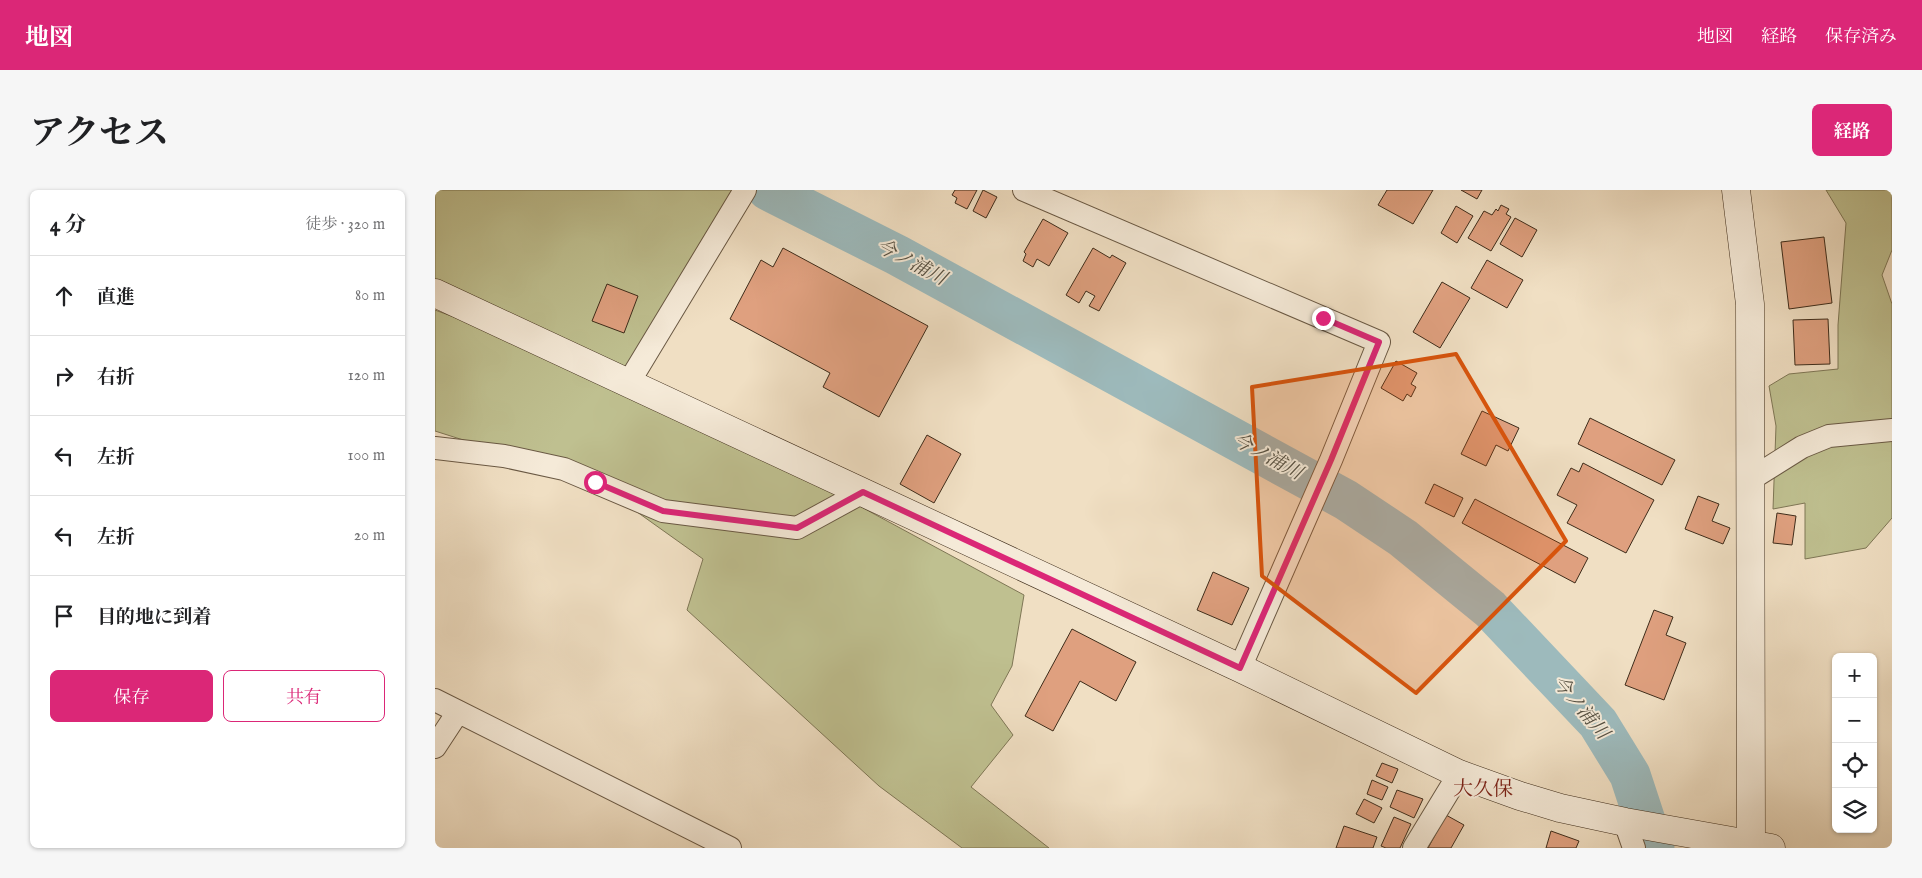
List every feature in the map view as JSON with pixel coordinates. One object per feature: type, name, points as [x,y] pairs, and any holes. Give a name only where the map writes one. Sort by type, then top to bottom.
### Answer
[{"type":"street","points":[[1024,190],[1379,342],[1331,460],[1240,668]]},
{"type":"street","points":[[435,293],[1240,668],[1459,774],[1520,796],[1625,822],[1758,847],[1751,479],[1750,304],[1736,190]]},
{"type":"street","points":[[629,382],[744,191]]},
{"type":"street","points":[[1751,479],[1802,447],[1829,436],[1892,430]]},
{"type":"street","points":[[435,448],[504,456],[564,469],[663,511],[797,528],[863,492]]},
{"type":"street","points":[[435,700],[731,848]]},
{"type":"street","points":[[435,747],[458,712]]},
{"type":"street","points":[[1414,848],[1459,774]]},
{"type":"street","points":[[1625,822],[1634,848]]},
{"type":"highlighted area","points":[[1456,354],[1566,541],[1416,693],[1262,576],[1252,387]]},
{"type":"green space","points":[[435,190],[747,190],[630,382],[1024,595],[1012,666],[991,705],[1013,735],[971,787],[1049,848],[962,848],[879,786],[687,610],[703,559],[595,482],[435,431],[435,310],[623,380],[435,284]]},
{"type":"green space","points":[[1826,190],[1892,190],[1892,250],[1882,275],[1892,304],[1892,518],[1866,548],[1805,559],[1805,503],[1773,509],[1776,426],[1769,386],[1789,374],[1838,369],[1838,325],[1846,223]]},
{"type":"building","points":[[955,190],[977,190],[967,209],[955,203],[957,198],[952,195]]},
{"type":"building","points":[[983,190],[997,197],[986,218],[973,211]]},
{"type":"building","points":[[1387,190],[1433,190],[1413,224],[1378,205]]},
{"type":"building","points":[[1461,190],[1482,190],[1477,199]]},
{"type":"building","points":[[1501,205],[1509,209],[1506,214],[1511,217],[1491,251],[1468,238],[1484,211],[1492,215],[1496,209],[1498,211]]},
{"type":"building","points":[[1456,206],[1473,216],[1457,243],[1441,233]]},
{"type":"building","points":[[1515,218],[1537,230],[1522,257],[1500,244]]},
{"type":"building","points":[[1043,219],[1068,233],[1049,266],[1037,259],[1033,267],[1023,261],[1026,254],[1024,252]]},
{"type":"building","points":[[1824,237],[1832,303],[1789,309],[1781,242]]},
{"type":"building","points":[[783,248],[928,326],[879,417],[823,387],[830,373],[730,319],[761,260],[773,267]]},
{"type":"building","points":[[1093,248],[1110,258],[1112,255],[1126,263],[1099,311],[1089,306],[1095,296],[1086,291],[1079,303],[1066,295]]},
{"type":"building","points":[[1487,260],[1523,280],[1507,308],[1471,288]]},
{"type":"building","points":[[1442,282],[1470,298],[1440,348],[1413,332]]},
{"type":"building","points":[[607,284],[638,296],[624,333],[592,321]]},
{"type":"building","points":[[1828,319],[1830,364],[1795,365],[1793,320]]},
{"type":"building","points":[[1396,361],[1417,373],[1411,384],[1416,387],[1411,397],[1407,394],[1403,401],[1381,388]]},
{"type":"building","points":[[1482,411],[1519,428],[1508,451],[1496,445],[1486,466],[1461,454]]},
{"type":"building","points":[[1590,418],[1675,460],[1662,485],[1578,444]]},
{"type":"building","points":[[927,435],[961,454],[934,503],[900,484]]},
{"type":"building","points":[[1583,463],[1654,500],[1626,553],[1567,523],[1577,505],[1557,495],[1571,468],[1579,472]]},
{"type":"building","points":[[1434,484],[1463,498],[1454,517],[1425,503]]},
{"type":"building","points":[[1698,496],[1719,504],[1712,521],[1730,528],[1723,544],[1685,529]]},
{"type":"building","points":[[1475,499],[1588,558],[1575,583],[1462,523]]},
{"type":"building","points":[[1777,513],[1796,516],[1792,545],[1773,543]]},
{"type":"building","points":[[1213,572],[1249,588],[1232,625],[1197,610]]},
{"type":"building","points":[[1654,610],[1673,617],[1666,635],[1686,643],[1664,700],[1625,685]]},
{"type":"building","points":[[1072,629],[1136,662],[1116,701],[1080,681],[1053,731],[1025,716]]},
{"type":"building","points":[[1382,763],[1398,769],[1392,783],[1376,776]]},
{"type":"building","points":[[1372,780],[1388,787],[1382,800],[1367,794]]},
{"type":"building","points":[[1397,790],[1423,799],[1414,818],[1390,807]]},
{"type":"building","points":[[1364,799],[1382,808],[1374,823],[1356,814]]},
{"type":"building","points":[[1446,815],[1464,825],[1451,848],[1428,848]]},
{"type":"building","points":[[1394,817],[1411,824],[1400,848],[1386,848],[1381,846]]},
{"type":"building","points":[[1344,826],[1377,837],[1373,848],[1336,848]]},
{"type":"building","points":[[1551,831],[1579,841],[1576,848],[1546,848]]},
{"type":"waterway","name":"今ノ浦川","points":[[768,190],[897,255],[1346,500],[1403,538],[1490,609],[1598,723],[1630,775],[1654,848]]},
{"type":"district","name":"大久保","points":[[1483,789]]},
{"type":"route","points":[[595,482],[663,511],[797,528],[863,492],[1240,668],[1331,460],[1379,342],[1323,318]]}]
